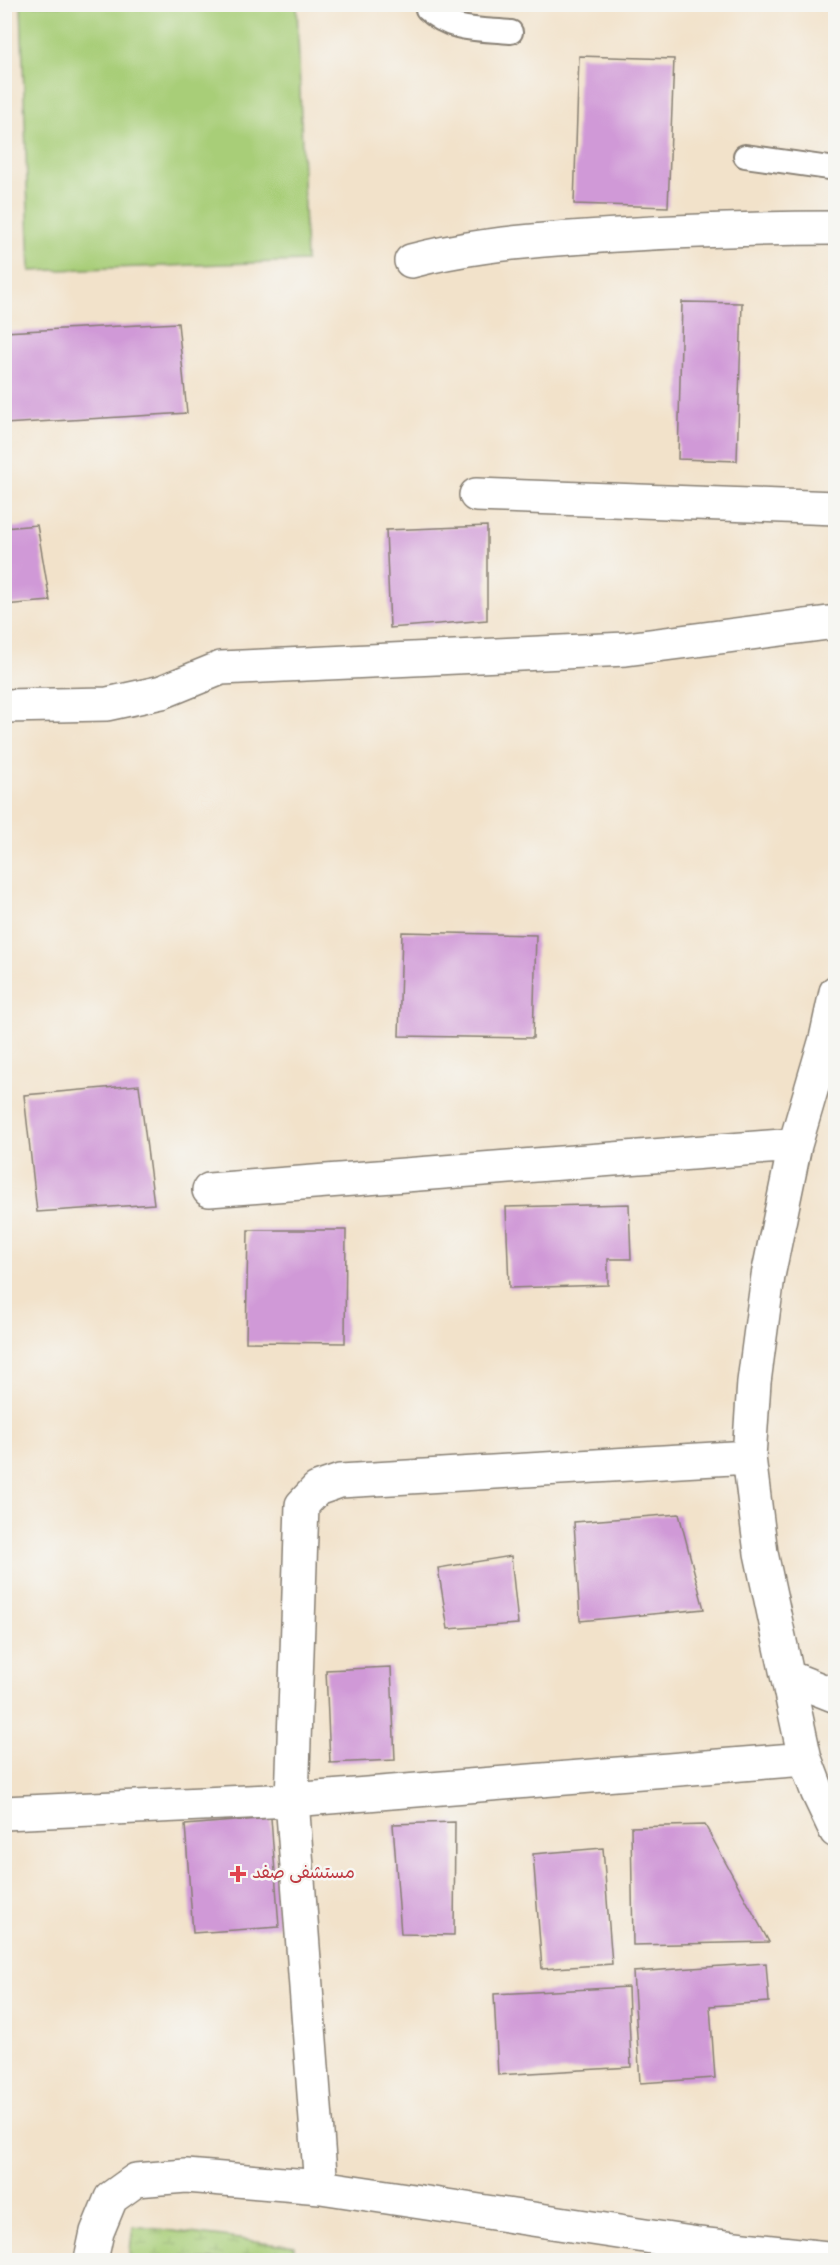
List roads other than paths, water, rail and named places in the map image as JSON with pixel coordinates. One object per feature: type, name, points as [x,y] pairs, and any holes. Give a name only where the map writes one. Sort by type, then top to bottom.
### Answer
[{"type":"street","points":[[411,261],[446,251],[472,247],[594,236],[836,228]]},
{"type":"street","points":[[476,495],[836,508]]},
{"type":"street","points":[[4,706],[107,704],[162,692],[221,668],[626,649],[836,622]]},
{"type":"street","points":[[836,992],[826,1039],[795,1145],[768,1276],[754,1382],[749,1457],[761,1553],[805,1759],[836,1831]]},
{"type":"street","points":[[209,1190],[795,1145]]},
{"type":"street","points":[[321,2187],[292,1800],[299,1534],[302,1505],[317,1489],[340,1482],[749,1457]]},
{"type":"street","points":[[788,1677],[836,1696]]},
{"type":"street","points":[[4,1813],[292,1800],[805,1759]]},
{"type":"street","points":[[91,2260],[97,2232],[111,2198],[136,2180],[186,2176],[321,2187],[698,2244],[836,2259]]},
{"type":"lane","points":[[427,4],[427,9],[439,21],[457,27],[511,32]]},
{"type":"lane","points":[[745,156],[836,169]]},
{"type":"place","name":"مستشفى صفد","points":[[238,1874]]}]
